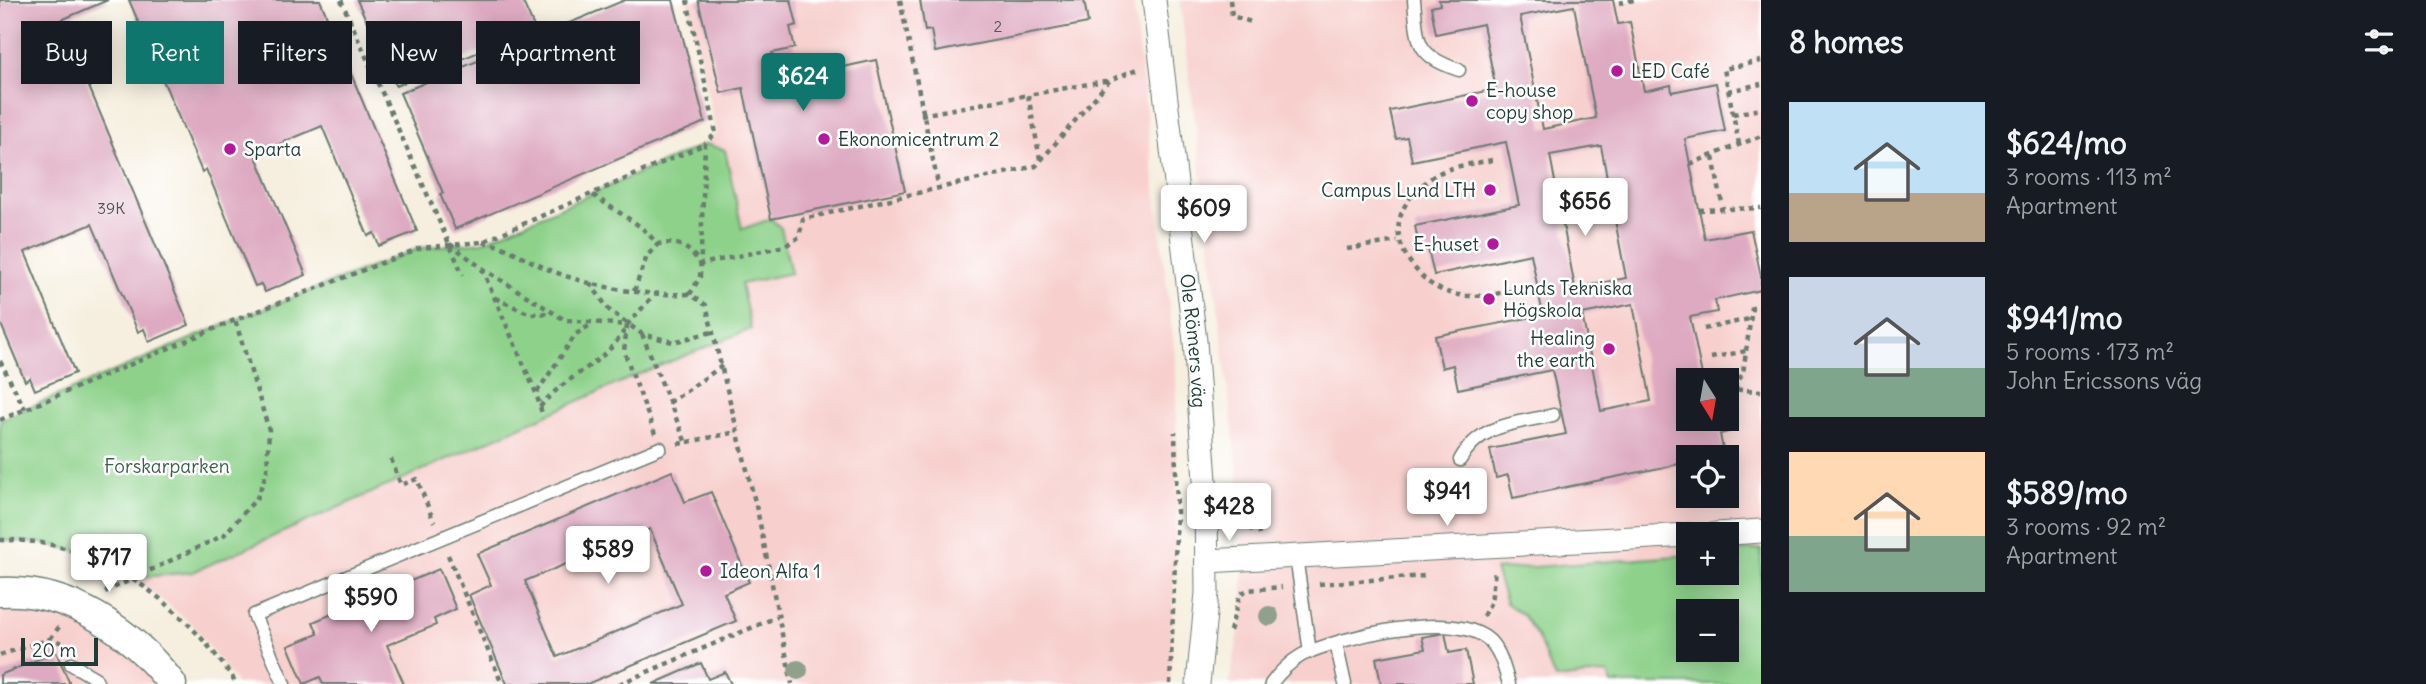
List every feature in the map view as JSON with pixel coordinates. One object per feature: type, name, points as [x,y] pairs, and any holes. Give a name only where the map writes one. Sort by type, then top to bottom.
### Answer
[{"type":"street","name":"Ole Römers väg","points":[[1154,0],[1195,341],[1206,494],[1207,561],[1198,684]]},
{"type":"street","points":[[1739,532],[1761,531]]},
{"type":"street","points":[[1207,561],[1676,537]]},
{"type":"street","points":[[0,592],[36,593],[101,617],[154,663],[172,684]]},
{"type":"lane","points":[[1414,0],[1423,51],[1433,61],[1459,70]]},
{"type":"lane","points":[[1460,460],[1468,444],[1483,432],[1553,415]]},
{"type":"lane","points":[[284,684],[254,615],[660,448]]},
{"type":"lane","points":[[1296,557],[1310,652]]},
{"type":"lane","points":[[1271,684],[1279,672],[1310,652],[1336,643],[1406,629],[1449,627],[1475,632],[1494,646],[1508,684]]},
{"type":"lane","points":[[1336,643],[1345,684]]},
{"type":"lane","points":[[71,664],[95,678],[98,684]]},
{"type":"path","points":[[341,0],[463,275]]},
{"type":"path","points":[[482,242],[705,144],[716,133],[687,0]]},
{"type":"path","points":[[900,0],[921,115],[939,189]]},
{"type":"path","points":[[1230,0],[1233,16],[1251,22]]},
{"type":"path","points":[[1619,3],[1634,0]]},
{"type":"path","points":[[1139,54],[1142,81]]},
{"type":"path","points":[[1739,144],[1724,69],[1761,61]]},
{"type":"path","points":[[921,115],[1110,80],[1140,68]]},
{"type":"path","points":[[701,264],[785,246],[799,237],[803,219],[1036,166],[1110,80]]},
{"type":"path","points":[[1728,91],[1761,84]]},
{"type":"path","points":[[1028,95],[1040,160]]},
{"type":"path","points":[[1733,114],[1761,109]]},
{"type":"path","points":[[1690,164],[1761,136]]},
{"type":"path","points":[[690,295],[700,277],[705,144]]},
{"type":"path","points":[[1713,157],[1723,208]]},
{"type":"path","points":[[1492,160],[1459,166],[1432,176],[1402,207],[1397,241],[1405,258],[1424,280],[1452,294],[1481,297],[1523,289]]},
{"type":"path","points":[[593,195],[641,227],[657,244]]},
{"type":"path","points":[[1699,210],[1761,208]]},
{"type":"path","points":[[1347,249],[1397,241]]},
{"type":"path","points":[[0,420],[235,320],[420,248],[449,243],[482,242],[506,246],[548,270],[590,283],[653,296],[690,295],[706,305],[722,366],[758,514],[792,684]]},
{"type":"path","points":[[634,291],[647,256],[657,244],[675,242],[689,248],[701,264]]},
{"type":"path","points":[[449,243],[481,268],[565,320],[627,325]]},
{"type":"path","points":[[481,268],[536,393],[543,417]]},
{"type":"path","points":[[590,283],[609,310],[642,334],[673,342],[712,332]]},
{"type":"path","points":[[540,408],[563,382],[588,368],[616,345],[627,325],[653,296]]},
{"type":"path","points":[[495,298],[530,314],[552,313]]},
{"type":"path","points":[[1740,378],[1752,309],[1761,307]]},
{"type":"path","points":[[50,639],[53,631],[100,595],[224,535],[257,498],[267,471],[269,430],[235,320]]},
{"type":"path","points":[[1703,329],[1749,320]]},
{"type":"path","points":[[536,393],[576,334],[593,324]]},
{"type":"path","points":[[627,325],[624,351],[660,448],[737,432]]},
{"type":"path","points":[[642,334],[685,443]]},
{"type":"path","points":[[1711,358],[1746,351]]},
{"type":"path","points":[[0,361],[25,409]]},
{"type":"path","points":[[669,403],[722,366]]},
{"type":"path","points":[[1740,389],[1761,391]]},
{"type":"path","points":[[1170,684],[1177,512],[1175,429]]},
{"type":"path","points":[[391,459],[401,485],[417,479],[502,684]]},
{"type":"path","points":[[0,540],[41,543],[77,551],[134,578],[191,623],[237,684]]},
{"type":"path","points":[[1475,632],[1491,602],[1495,570]]},
{"type":"path","points":[[619,684],[777,617]]},
{"type":"path","points":[[0,655],[50,639],[63,643],[71,664]]},
{"type":"shaded area","points":[[687,0],[1133,0],[1176,364],[1177,512],[1170,684],[237,684],[191,623],[134,578],[77,551],[41,543],[0,540],[0,420],[235,320],[420,248],[482,242],[705,144],[716,133]]},
{"type":"shaded area","name":"Lunds Tekniska Högskola","points":[[1180,0],[1761,0],[1761,684],[1229,684],[1243,612],[1242,505]]},
{"type":"shaded area","points":[[0,592],[64,601],[172,684],[0,684]]},
{"type":"green space","name":"Forskarparken","points":[[705,144],[725,150],[742,229],[771,219],[781,228],[791,273],[741,284],[751,329],[630,378],[193,572],[134,578],[77,551],[41,543],[0,540],[0,420],[235,320],[420,248],[482,242]]},
{"type":"green space","points":[[1761,549],[1761,684],[1611,684],[1608,673],[1555,679],[1538,638],[1524,616],[1506,603],[1495,570],[1676,556],[1676,585],[1739,585],[1739,551]]},
{"type":"building","points":[[0,0],[108,0],[61,21],[21,21],[21,84],[88,84],[189,325],[149,342],[144,329],[138,332],[92,224],[25,252],[75,373],[35,390],[30,378],[25,381],[0,322]]},
{"type":"building","name":"Sparta","points":[[129,0],[320,0],[329,21],[238,21],[238,84],[352,84],[352,76],[417,231],[379,246],[374,233],[368,236],[322,126],[255,154],[306,275],[265,292],[261,284],[255,286],[206,169],[202,172],[165,84],[224,84],[224,21],[138,21]]},
{"type":"building","points":[[357,0],[522,0],[531,21],[476,21],[476,53],[462,59],[462,21],[367,21]]},
{"type":"building","points":[[625,0],[673,0],[705,122],[455,229],[440,194],[443,193],[400,93],[422,84],[462,84],[462,67],[476,62],[476,84],[640,84],[640,21],[574,21]]},
{"type":"building","name":"Ekonomicentrum 2","points":[[698,0],[791,0],[797,25],[790,27],[795,48],[772,53],[777,81],[876,60],[905,191],[771,219],[743,88],[721,93]]},
{"type":"building","points":[[920,0],[1084,0],[1088,23],[935,52],[931,30],[925,31]]},
{"type":"building","name":"E-huset","points":[[1439,0],[1613,0],[1618,24],[1630,22],[1644,91],[1671,85],[1672,92],[1716,83],[1725,131],[1685,139],[1705,239],[1751,230],[1761,276],[1761,290],[1715,300],[1717,312],[1690,317],[1701,368],[1676,368],[1676,431],[1728,431],[1720,434],[1722,445],[1676,445],[1676,465],[1513,498],[1508,475],[1496,478],[1490,449],[1566,434],[1552,370],[1458,389],[1453,365],[1442,368],[1435,336],[1543,315],[1531,254],[1434,275],[1428,249],[1420,251],[1415,226],[1519,205],[1506,142],[1412,161],[1407,137],[1396,139],[1390,111],[1496,89],[1483,24],[1436,34],[1431,7],[1440,5]],"holes":[[[1574,6],[1596,118],[1543,129],[1520,16]],[[1601,146],[1626,278],[1575,288],[1550,155]],[[1633,304],[1651,401],[1601,411],[1582,314]]]},
{"type":"building","name":"Ideon Alfa 1","points":[[672,471],[685,502],[711,492],[749,582],[724,593],[736,621],[587,684],[507,684],[469,595],[491,585],[477,554]],"holes":[[[650,529],[682,604],[557,657],[525,581]]]},
{"type":"building","points":[[439,569],[456,609],[434,619],[436,625],[387,645],[404,684],[323,684],[320,677],[304,684],[288,646],[318,634],[313,622]]},
{"type":"building","points":[[1445,633],[1449,653],[1466,650],[1473,684],[1381,684],[1376,658],[1425,649],[1422,637]]},
{"type":"building","points":[[56,652],[70,684],[0,684],[0,675]]},
{"type":"building","points":[[701,663],[708,679],[725,672],[731,684],[653,684]]},
{"type":"place","name":"LED Café","points":[[1617,71]]},
{"type":"place","name":"E-house copy shop","points":[[1472,101]]},
{"type":"place","name":"Ekonomicentrum 2","points":[[824,139]]},
{"type":"place","name":"Sparta","points":[[230,149]]},
{"type":"place","name":"Campus Lund LTH","points":[[1490,190]]},
{"type":"place","name":"E-huset","points":[[1493,244]]},
{"type":"place","name":"Lunds Tekniska Högskola","points":[[1489,299]]},
{"type":"place","name":"Healing the earth","points":[[1609,349]]},
{"type":"place","name":"Ideon Alfa 1","points":[[706,571]]}]
